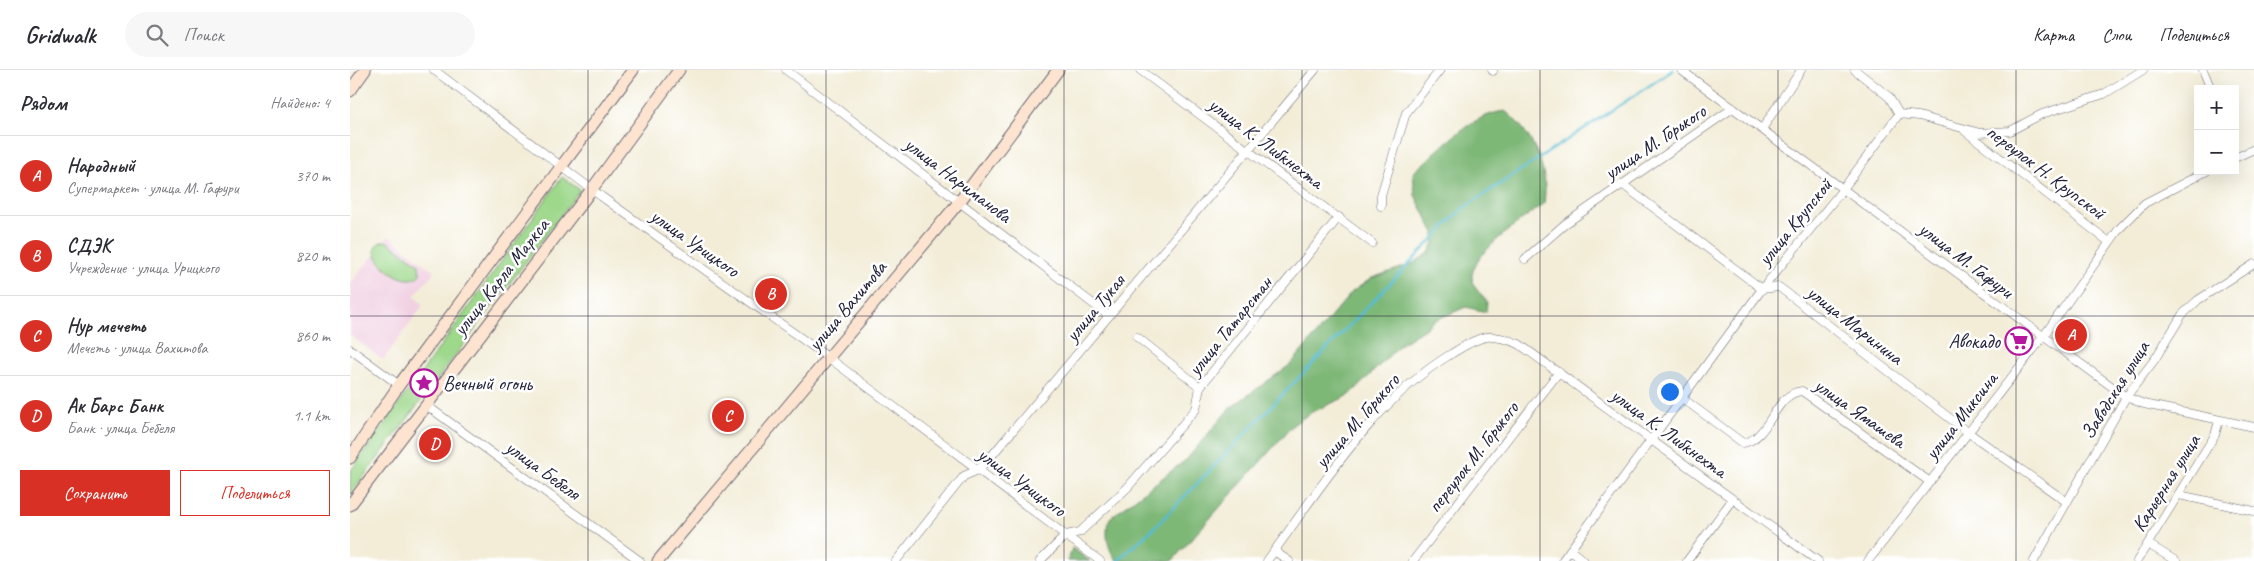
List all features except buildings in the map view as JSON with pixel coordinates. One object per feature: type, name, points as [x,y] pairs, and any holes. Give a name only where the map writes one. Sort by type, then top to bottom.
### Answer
[{"type":"main road","points":[[350,91],[365,70]]},
{"type":"main road","name":"улица Карла Маркса","points":[[350,458],[399,385],[633,70]]},
{"type":"main road","name":"улица Карла Маркса","points":[[350,505],[592,189],[679,70]]},
{"type":"main road","name":"улица Вахитова","points":[[658,561],[960,201],[1058,70]]},
{"type":"street","name":"улица Урицкого","points":[[434,70],[592,189],[829,358],[1100,561]]},
{"type":"street","name":"улица Нариманова","points":[[786,70],[1110,316]]},
{"type":"street","name":"улица К. Либкнехта","points":[[1140,70],[1372,243]]},
{"type":"street","name":"улица Тукая","points":[[896,561],[964,476],[978,470],[1110,316],[1315,70]]},
{"type":"street","points":[[1381,206],[1381,195],[1406,113],[1440,70]]},
{"type":"street","points":[[1762,129],[1801,70]]},
{"type":"street","points":[[1855,70],[1889,97],[1899,114],[1919,116],[1980,133],[2010,131],[2042,114],[2104,94],[2143,70]]},
{"type":"street","points":[[2202,70],[2209,85]]},
{"type":"street","name":"улица М. Гафури","points":[[1683,71],[2126,397],[2144,404],[2254,427]]},
{"type":"street","name":"улица М. Горького","points":[[1525,259],[1565,224],[1733,108]]},
{"type":"street","name":"улица Крупской","points":[[1562,561],[1762,289],[1843,189],[1899,114]]},
{"type":"street","name":"переулок Н. Крупской","points":[[1964,130],[2108,241]]},
{"type":"street","points":[[2239,156],[2254,149]]},
{"type":"street","name":"улица Миксина","points":[[1868,561],[2043,337],[2108,241],[2145,203],[2199,175]]},
{"type":"street","name":"улица Маринина","points":[[1622,184],[1762,289],[1779,287],[1969,433],[2067,502]]},
{"type":"street","name":"улица Татарстан","points":[[1040,561],[1066,535],[1080,532],[1127,488],[1196,409],[1200,387],[1338,217]]},
{"type":"street","name":"Заводская улица","points":[[2034,561],[2126,397],[2141,379],[2188,309],[2254,264]]},
{"type":"street","points":[[1137,337],[1200,387]]},
{"type":"street","name":"улица М. Горького","points":[[1267,561],[1371,424],[1410,383],[1464,346],[1481,338],[1498,338]]},
{"type":"street","name":"улица К. Либкнехта","points":[[1498,338],[1519,344],[1818,561]]},
{"type":"street","points":[[350,349],[399,385]]},
{"type":"street","name":"переулок М. Горького","points":[[1413,561],[1559,372]]},
{"type":"street","name":"улица Ямашева","points":[[1682,398],[1743,443],[1754,438],[1788,397],[1802,391],[1930,482]]},
{"type":"street","name":"улица Бебеля","points":[[426,405],[640,561]]},
{"type":"street","name":"Карьерная улица","points":[[2137,561],[2215,435],[2219,421]]},
{"type":"street","points":[[2179,495],[2254,511]]},
{"type":"street","points":[[1687,561],[1732,500]]},
{"type":"street","points":[[2148,544],[2176,561]]},
{"type":"street","points":[[1570,550],[1584,561]]},
{"type":"street","points":[[1274,551],[1289,561]]},
{"type":"shaded area","points":[[389,236],[434,272],[414,296],[423,305],[383,360],[350,335],[350,284]]},
{"type":"green space","points":[[1505,111],[1524,130],[1537,152],[1544,177],[1544,204],[1502,235],[1475,265],[1472,279],[1477,290],[1487,302],[1486,312],[1466,307],[1433,321],[1426,328],[1401,344],[1350,395],[1312,412],[1294,424],[1172,561],[1118,561],[1111,552],[1108,541],[1107,529],[1110,518],[1187,459],[1229,409],[1291,364],[1352,292],[1372,278],[1412,264],[1429,253],[1434,243],[1434,233],[1415,195],[1413,173],[1444,144],[1467,126],[1479,119]]},
{"type":"green space","points":[[562,177],[580,190],[350,495],[350,472]]},
{"type":"green space","points":[[386,241],[419,264],[420,274],[413,279],[404,278],[394,274],[385,267],[378,259],[375,251],[377,244]]},
{"type":"green space","points":[[1072,548],[1090,561],[1068,561]]},
{"type":"waterway","points":[[1117,561],[1156,526],[1462,209],[1673,70]]},
{"type":"place","name":"СДЭК","points":[[771,294]]},
{"type":"place","name":"Народный","points":[[2071,335]]},
{"type":"place","name":"Авокадо","points":[[2019,341]]},
{"type":"place","name":"Вечный огонь","points":[[424,383]]},
{"type":"place","name":"Нур мечеть","points":[[728,416]]},
{"type":"place","name":"Ак Барс Банк","points":[[435,444]]}]
